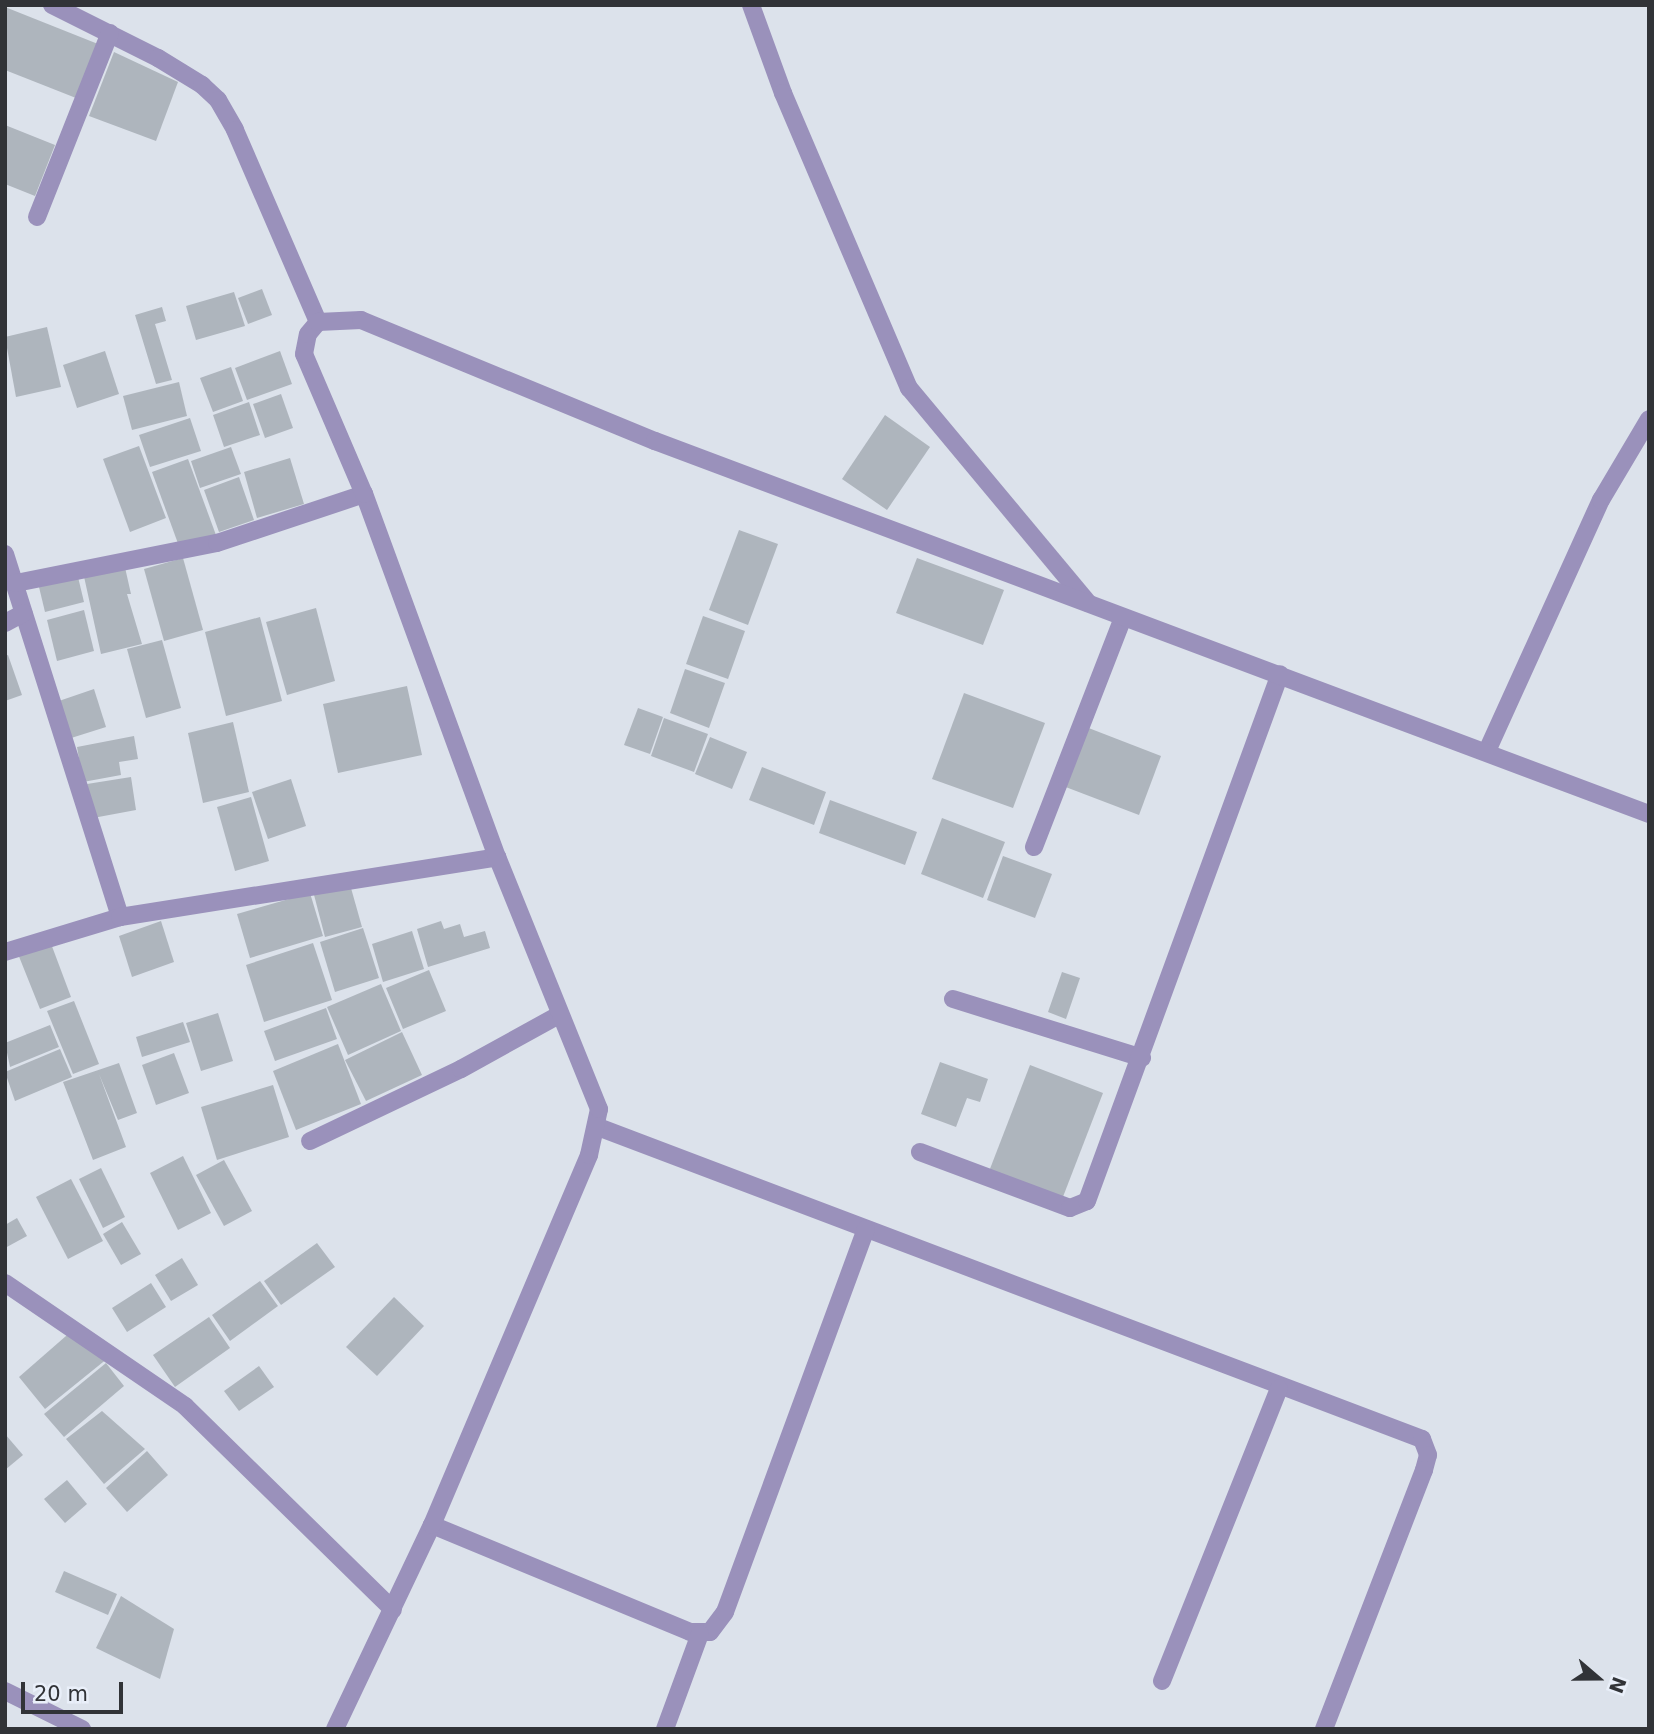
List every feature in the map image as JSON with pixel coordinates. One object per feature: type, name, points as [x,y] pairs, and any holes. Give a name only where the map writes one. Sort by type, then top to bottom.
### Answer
[{"type":"street","points":[[52,5],[110,33],[202,85],[228,115],[318,322]]},
{"type":"street","points":[[751,5],[902,376],[946,436],[1088,603]]},
{"type":"street","points":[[37,217],[110,33]]},
{"type":"street","points":[[338,1728],[432,1525],[598,1127],[593,1091],[559,1015],[497,857],[364,494],[304,354],[308,334],[318,322],[342,317],[361,320],[655,441],[1649,814]]},
{"type":"street","points":[[1487,751],[1601,500],[1649,419]]},
{"type":"street","points":[[16,583],[217,543],[364,494]]},
{"type":"street","points":[[5,554],[120,917]]},
{"type":"street","points":[[5,623],[24,613]]},
{"type":"street","points":[[1034,848],[1124,618]]},
{"type":"street","points":[[920,1152],[1070,1208],[1080,1207],[1087,1201],[1111,1145],[1280,674]]},
{"type":"street","points":[[5,952],[120,917],[497,857]]},
{"type":"street","points":[[953,999],[1142,1058]]},
{"type":"street","points":[[310,1141],[461,1069],[559,1015]]},
{"type":"street","points":[[598,1127],[1279,1388],[1415,1435],[1426,1446],[1428,1455],[1324,1729]]},
{"type":"street","points":[[432,1525],[700,1634],[710,1632],[726,1612],[866,1229]]},
{"type":"street","points":[[5,1283],[185,1406],[393,1610]]},
{"type":"street","points":[[1162,1681],[1279,1388]]},
{"type":"street","points":[[666,1729],[700,1634]]},
{"type":"street","points":[[5,1692],[82,1729]]},
{"type":"building","points":[[5,7],[98,44],[76,98],[5,70]]},
{"type":"building","points":[[114,52],[178,82],[156,141],[89,116]]},
{"type":"building","points":[[5,125],[55,145],[35,196],[5,184]]},
{"type":"building","points":[[262,289],[272,315],[248,324],[238,298]]},
{"type":"building","points":[[234,292],[245,326],[196,340],[186,306]]},
{"type":"building","points":[[162,307],[166,321],[155,324],[172,380],[156,384],[135,315]]},
{"type":"building","points":[[47,327],[61,387],[16,397],[5,337]]},
{"type":"building","points":[[105,351],[119,394],[77,408],[63,365]]},
{"type":"building","points":[[280,351],[292,384],[247,400],[235,368]]},
{"type":"building","points":[[231,367],[243,401],[213,412],[200,378]]},
{"type":"building","points":[[179,382],[187,416],[132,430],[123,396]]},
{"type":"building","points":[[281,394],[293,428],[265,438],[253,404]]},
{"type":"building","points":[[249,402],[260,435],[224,447],[213,415]]},
{"type":"building","points":[[885,415],[930,447],[887,510],[842,479]]},
{"type":"building","points":[[190,418],[201,451],[150,467],[139,435]]},
{"type":"building","points":[[139,446],[166,518],[130,532],[103,459]]},
{"type":"building","points":[[231,447],[241,474],[200,488],[191,461]]},
{"type":"building","points":[[290,458],[304,504],[257,518],[244,472]]},
{"type":"building","points":[[188,459],[216,535],[180,549],[152,472]]},
{"type":"building","points":[[239,477],[254,520],[219,532],[204,490]]},
{"type":"building","points":[[739,530],[778,544],[748,625],[709,610]]},
{"type":"building","points":[[183,558],[203,630],[164,641],[144,569]]},
{"type":"building","points":[[917,558],[1004,590],[983,645],[896,613]]},
{"type":"building","points":[[124,563],[131,594],[127,594],[142,644],[101,654],[83,572]]},
{"type":"building","points":[[78,577],[84,602],[45,612],[39,587]]},
{"type":"building","points":[[316,608],[335,681],[287,695],[266,622]]},
{"type":"building","points":[[84,610],[94,651],[57,661],[47,620]]},
{"type":"building","points":[[703,616],[745,631],[728,679],[686,664]]},
{"type":"building","points":[[260,617],[282,701],[226,716],[205,632]]},
{"type":"building","points":[[162,640],[181,708],[146,718],[127,649]]},
{"type":"building","points":[[8,655],[22,695],[5,701],[5,656]]},
{"type":"building","points":[[685,669],[725,683],[709,728],[670,713]]},
{"type":"building","points":[[407,686],[422,755],[338,773],[323,704]]},
{"type":"building","points":[[94,689],[106,727],[68,739],[56,702]]},
{"type":"building","points":[[964,693],[1045,723],[1013,808],[932,779]]},
{"type":"building","points":[[638,708],[663,717],[650,754],[624,745]]},
{"type":"building","points":[[664,718],[708,734],[694,772],[651,756]]},
{"type":"building","points":[[233,722],[249,792],[203,803],[188,733]]},
{"type":"building","points":[[1086,727],[1161,756],[1139,815],[1063,786]]},
{"type":"building","points":[[134,736],[138,759],[119,762],[121,775],[83,782],[77,747]]},
{"type":"building","points":[[710,737],[747,752],[732,789],[695,774]]},
{"type":"building","points":[[762,767],[826,792],[814,825],[749,800]]},
{"type":"building","points":[[131,777],[136,810],[93,818],[87,784]]},
{"type":"building","points":[[291,779],[306,826],[268,839],[252,792]]},
{"type":"building","points":[[251,797],[269,861],[235,871],[217,807]]},
{"type":"building","points":[[830,800],[917,832],[905,865],[819,833]]},
{"type":"building","points":[[942,818],[1005,842],[983,898],[921,874]]},
{"type":"building","points":[[1003,856],[1052,874],[1035,918],[987,900]]},
{"type":"building","points":[[349,881],[362,927],[325,937],[313,891]]},
{"type":"building","points":[[310,893],[323,936],[250,958],[237,914]]},
{"type":"building","points":[[161,921],[174,962],[132,977],[119,936]]},
{"type":"building","points":[[441,921],[444,929],[460,924],[464,937],[485,931],[490,948],[428,967],[417,929]]},
{"type":"building","points":[[363,928],[379,978],[335,992],[320,942]]},
{"type":"building","points":[[412,931],[424,969],[383,982],[372,944]]},
{"type":"building","points":[[50,941],[71,997],[40,1009],[18,954]]},
{"type":"building","points":[[313,943],[332,1000],[264,1022],[246,965]]},
{"type":"building","points":[[429,970],[446,1011],[403,1029],[386,988]]},
{"type":"building","points":[[1062,972],[1080,978],[1066,1019],[1048,1012]]},
{"type":"building","points":[[381,984],[401,1031],[348,1055],[327,1007]]},
{"type":"building","points":[[74,1001],[99,1064],[73,1074],[47,1011]]},
{"type":"building","points":[[326,1008],[337,1039],[275,1061],[264,1031]]},
{"type":"building","points":[[218,1013],[233,1061],[201,1071],[186,1023]]},
{"type":"building","points":[[183,1022],[190,1042],[142,1057],[136,1037]]},
{"type":"building","points":[[50,1025],[59,1047],[10,1067],[5,1043]]},
{"type":"building","points":[[402,1032],[422,1075],[366,1101],[345,1060]]},
{"type":"building","points":[[338,1044],[361,1104],[296,1130],[273,1071]]},
{"type":"building","points":[[60,1049],[72,1077],[15,1101],[5,1072]]},
{"type":"building","points":[[174,1053],[189,1093],[156,1105],[142,1065]]},
{"type":"building","points":[[940,1062],[988,1079],[980,1102],[967,1098],[956,1127],[921,1114]]},
{"type":"building","points":[[119,1063],[137,1113],[118,1120],[99,1074],[126,1147],[93,1160],[63,1082]]},
{"type":"building","points":[[1030,1065],[1103,1093],[1061,1202],[988,1174]]},
{"type":"building","points":[[273,1085],[289,1137],[217,1160],[201,1107]]},
{"type":"building","points":[[183,1156],[211,1213],[178,1230],[150,1173]]},
{"type":"building","points":[[224,1160],[252,1211],[224,1226],[196,1175]]},
{"type":"building","points":[[101,1168],[125,1217],[103,1228],[79,1179]]},
{"type":"building","points":[[71,1179],[103,1241],[68,1259],[36,1197]]},
{"type":"building","points":[[17,1218],[27,1236],[5,1248],[5,1225]]},
{"type":"building","points":[[122,1222],[141,1254],[121,1265],[103,1234]]},
{"type":"building","points":[[317,1243],[335,1267],[281,1305],[264,1281]]},
{"type":"building","points":[[182,1258],[198,1285],[171,1301],[155,1275]]},
{"type":"building","points":[[260,1281],[278,1306],[230,1341],[212,1315]]},
{"type":"building","points":[[151,1283],[166,1307],[127,1332],[112,1308]]},
{"type":"building","points":[[394,1297],[424,1326],[377,1376],[346,1347]]},
{"type":"building","points":[[209,1317],[230,1348],[175,1387],[153,1355]]},
{"type":"building","points":[[74,1329],[108,1358],[45,1409],[19,1377]]},
{"type":"building","points":[[106,1363],[124,1386],[64,1437],[44,1414]]},
{"type":"building","points":[[259,1366],[274,1387],[239,1411],[224,1391]]},
{"type":"building","points":[[102,1411],[145,1449],[104,1484],[66,1439]]},
{"type":"building","points":[[5,1434],[23,1455],[5,1470]]},
{"type":"building","points":[[147,1451],[168,1475],[127,1512],[106,1488]]},
{"type":"building","points":[[67,1480],[87,1504],[65,1523],[44,1499]]},
{"type":"building","points":[[64,1571],[117,1594],[108,1615],[55,1592]]},
{"type":"building","points":[[121,1596],[174,1629],[160,1679],[96,1648]]}]
